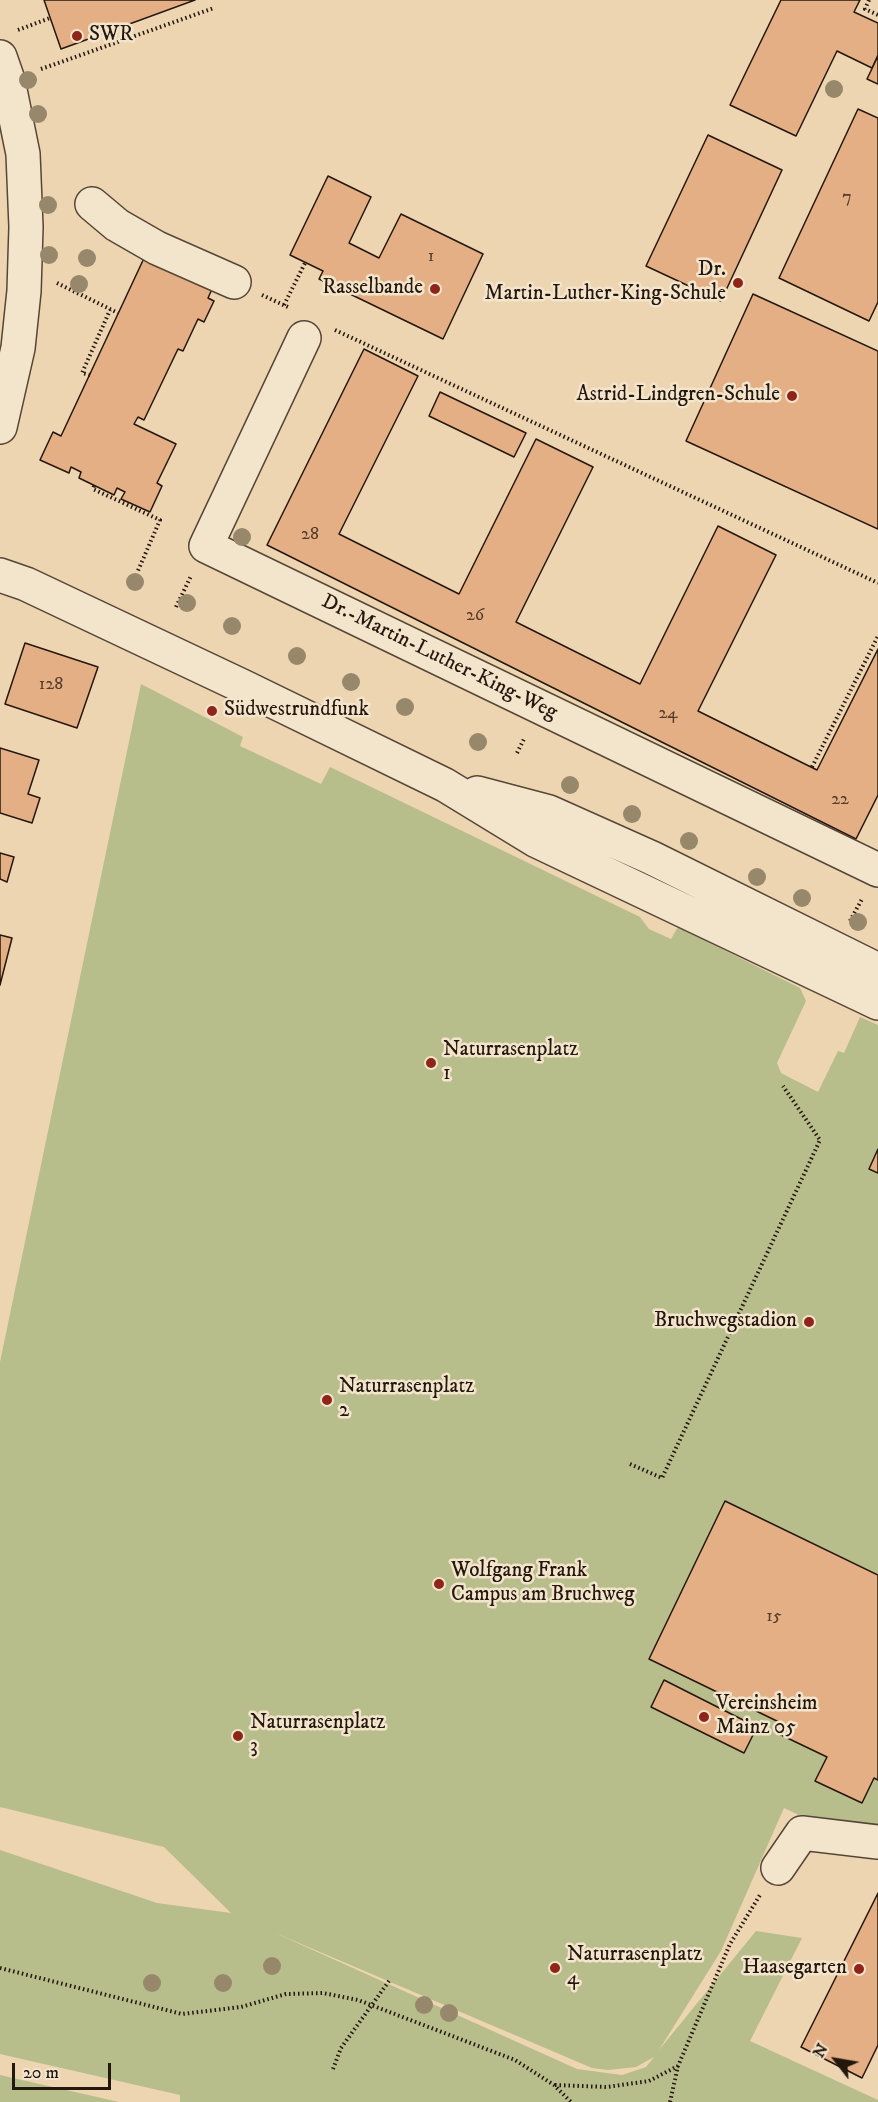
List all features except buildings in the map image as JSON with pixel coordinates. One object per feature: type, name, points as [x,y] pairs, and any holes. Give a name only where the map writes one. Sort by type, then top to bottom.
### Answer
[{"type":"street","points":[[0,427],[18,348],[24,291],[26,227],[23,154],[8,81],[5,45]]},
{"type":"street","points":[[92,204],[117,225],[157,248],[234,282]]},
{"type":"street","name":"Dr.-Martin-Luther-King-Weg","points":[[310,326],[206,546],[878,870]]},
{"type":"street","points":[[0,575],[26,584],[176,654],[445,785],[535,840],[876,989]]},
{"type":"street","points":[[777,1868],[802,1833],[878,1842]]},
{"type":"path","points":[[869,0],[865,9],[878,15]]},
{"type":"path","points":[[41,69],[214,8]]},
{"type":"path","points":[[5,45],[50,18]]},
{"type":"path","points":[[284,306],[305,263]]},
{"type":"path","points":[[234,282],[284,306],[310,326],[878,583]]},
{"type":"path","points":[[87,299],[118,313]]},
{"type":"path","points":[[90,375],[82,373],[110,310]]},
{"type":"path","points":[[94,486],[93,489],[160,520],[137,573]]},
{"type":"path","points":[[812,767],[878,636]]},
{"type":"path","points":[[630,1464],[662,1478],[820,1140],[783,1086]]},
{"type":"path","points":[[670,2102],[678,2066],[730,1944],[777,1868]]},
{"type":"path","points":[[0,1968],[182,2014],[241,2007],[286,1994],[323,1993],[358,2000],[515,2060],[554,2085],[571,2102]]},
{"type":"path","points":[[333,2069],[341,2048],[389,1981]]},
{"type":"path","points":[[554,2085],[607,2087],[649,2081],[678,2066]]},
{"type":"green space","name":"Wolfgang Frank Campus am Bruchweg","points":[[141,684],[243,737],[240,746],[321,784],[330,767],[640,917],[649,929],[671,939],[678,927],[800,988],[806,1001],[777,1063],[781,1073],[818,1092],[838,1051],[844,1053],[860,1017],[878,1025],[878,1836],[803,1817],[784,1808],[721,1951],[659,2050],[756,1931],[802,1938],[750,2041],[878,2100],[878,2102],[180,2102],[180,2095],[0,2054],[0,1850],[157,1903],[231,1913],[164,1847],[0,1807],[0,1362]],"holes":[[[273,1932],[592,2068],[608,2070],[636,2067],[654,2057],[646,2067],[622,2075],[577,2069]]]},
{"type":"green space","points":[[0,2075],[119,2102],[0,2102]]},
{"type":"place","name":"SWR","points":[[77,36]]},
{"type":"place","name":"Dr. Martin-Luther-King-Schule","points":[[738,283]]},
{"type":"place","name":"Rasselbande","points":[[435,289]]},
{"type":"place","name":"Astrid-Lindgren-Schule","points":[[792,396]]},
{"type":"place","name":"Südwestrundfunk","points":[[212,711]]},
{"type":"place","name":"Naturrasenplatz 1","points":[[431,1063]]},
{"type":"place","name":"Bruchwegstadion","points":[[809,1322]]},
{"type":"place","name":"Naturrasenplatz 2","points":[[327,1400]]},
{"type":"place","name":"Wolfgang Frank Campus am Bruchweg","points":[[439,1584]]},
{"type":"place","name":"Vereinsheim Mainz 05","points":[[704,1717]]},
{"type":"place","name":"Naturrasenplatz 3","points":[[238,1736]]},
{"type":"place","name":"Naturrasenplatz 4","points":[[555,1968]]},
{"type":"place","name":"Haasegarten","points":[[859,1969]]}]
